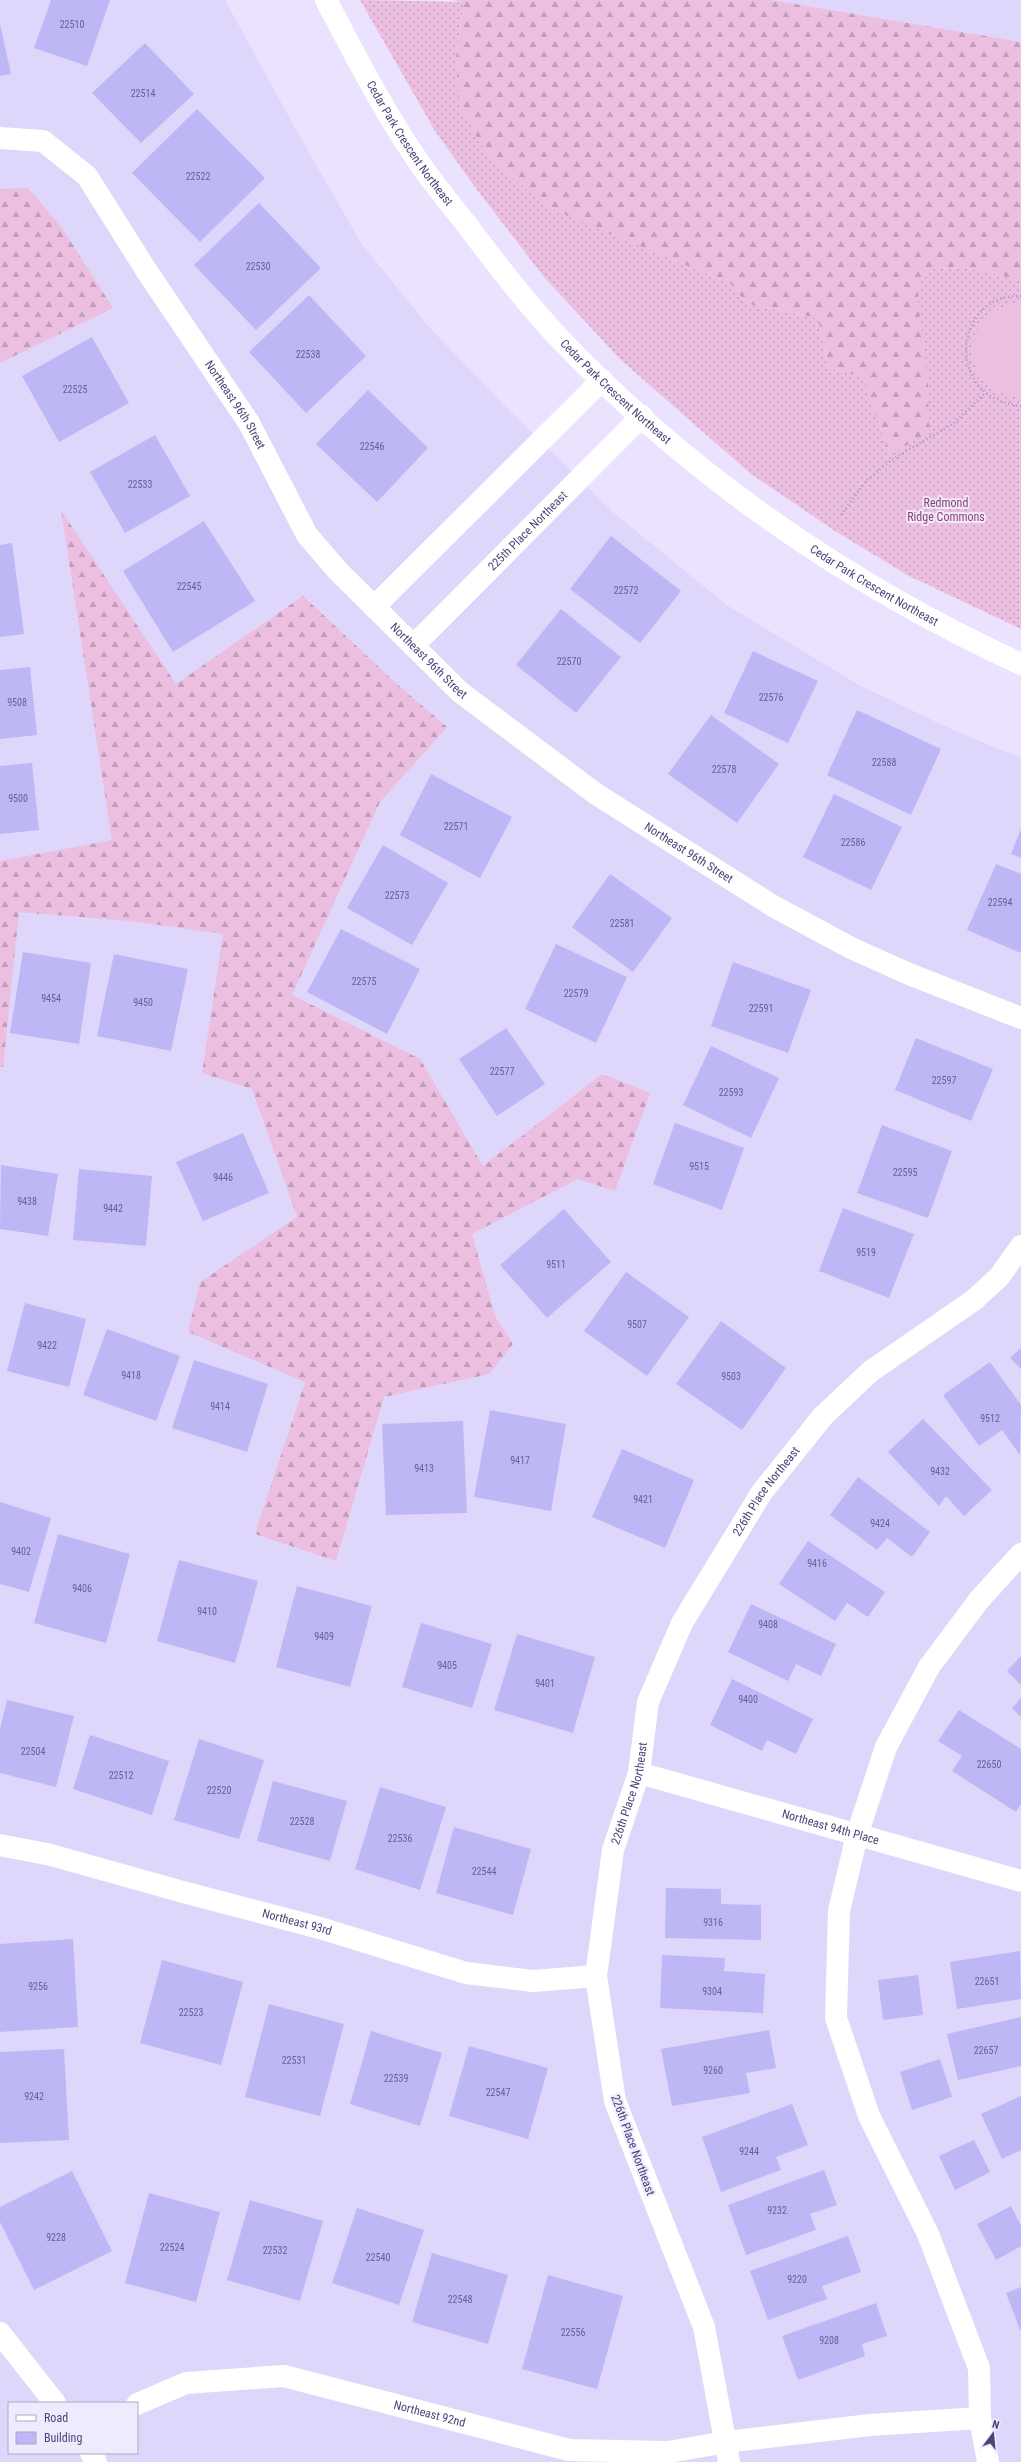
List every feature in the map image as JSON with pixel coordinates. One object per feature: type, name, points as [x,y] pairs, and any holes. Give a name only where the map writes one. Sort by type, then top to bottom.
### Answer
[{"type":"street","name":"Cedar Park Crescent Northeast","points":[[326,0],[356,57],[416,159],[498,266],[559,338],[602,380],[716,480],[820,555],[926,618],[1021,664]]},
{"type":"street","name":"Northeast 96th Street","points":[[0,138],[43,141],[87,176],[146,270],[249,423],[307,535],[338,571],[460,692],[589,789],[773,906],[851,948],[909,974],[1021,1018]]},
{"type":"street","points":[[374,606],[602,380]]},
{"type":"street","name":"225th Place Northeast","points":[[414,645],[642,416]]},
{"type":"street","name":"226th Place Northeast","points":[[727,2452],[704,2327],[615,2101],[596,1976],[613,1850],[639,1773],[648,1702],[682,1623],[762,1492],[823,1416],[871,1371],[974,1300],[998,1277],[1021,1246]]},
{"type":"street","points":[[988,2462],[980,2418],[979,2368],[928,2234],[869,2116],[836,2018],[839,1911],[857,1835],[886,1747],[929,1667],[979,1600],[1021,1554]]},
{"type":"street","name":"Northeast 94th Place","points":[[639,1773],[1021,1881]]},
{"type":"street","name":"Northeast 93rd","points":[[0,1845],[51,1854],[183,1892],[320,1928],[466,1973],[533,1981],[596,1976]]},
{"type":"street","points":[[0,2334],[54,2402]]},
{"type":"street","name":"Northeast 92nd","points":[[138,2404],[186,2383],[284,2376],[569,2450],[668,2452],[727,2452],[870,2425],[980,2418]]},
{"type":"path","points":[[1021,296],[996,301],[981,312],[970,328],[966,346],[968,366],[976,383],[985,393],[1007,404],[1021,406]]},
{"type":"path","points":[[841,515],[866,481],[890,462],[954,422],[985,393]]},
{"type":"shaded area","points":[[0,0],[225,0],[296,130],[361,243],[429,327],[501,402],[614,513],[728,606],[859,685],[953,730],[1021,758],[1021,2462],[0,2462]]},
{"type":"shaded area","points":[[771,0],[1021,0],[1021,42]]},
{"type":"green space","name":"Redmond Ridge Commons","points":[[360,0],[464,2],[456,57],[648,249],[731,284],[747,304],[818,318],[828,368],[862,377],[890,455],[918,302],[919,282],[934,269],[968,268],[1021,280],[1021,629],[909,576],[835,531],[751,474],[620,359],[544,277],[475,187],[435,131]]},
{"type":"green space","points":[[452,0],[771,0],[1021,42],[1021,280],[967,268],[934,269],[919,282],[918,302],[928,380],[929,432],[890,455],[862,377],[828,368],[818,318],[747,304],[731,284],[544,206],[487,154],[459,107],[456,57],[464,2]]},
{"type":"green space","points":[[28,188],[62,228],[113,308],[0,363],[0,189]]},
{"type":"green space","points":[[1015,303],[1021,303],[1021,398],[1001,393],[986,382],[976,369],[973,354],[974,338],[982,324],[996,311]]},
{"type":"green space","points":[[61,510],[176,684],[303,596],[398,685],[447,727],[380,802],[292,995],[420,1059],[483,1166],[602,1074],[650,1093],[615,1191],[578,1179],[472,1234],[495,1316],[513,1344],[489,1374],[384,1397],[336,1561],[255,1534],[305,1382],[188,1332],[200,1282],[297,1217],[252,1089],[202,1073],[223,934],[130,921],[19,912],[3,1067],[0,1067],[0,861],[112,840]]},
{"type":"building","points":[[51,0],[110,0],[87,66],[34,48]]},
{"type":"building","points":[[0,24],[11,74],[0,76]]},
{"type":"building","points":[[145,43],[194,94],[141,143],[92,93]]},
{"type":"building","points":[[197,109],[265,178],[200,242],[132,173]]},
{"type":"building","points":[[259,203],[321,268],[256,330],[194,265]]},
{"type":"building","points":[[309,295],[366,356],[306,413],[249,352]]},
{"type":"building","points":[[92,337],[129,403],[59,442],[22,376]]},
{"type":"building","points":[[368,390],[428,448],[377,502],[316,444]]},
{"type":"building","points":[[155,435],[190,496],[125,533],[90,472]]},
{"type":"building","points":[[204,521],[255,601],[173,652],[123,571]]},
{"type":"building","points":[[611,536],[681,591],[640,643],[570,589]]},
{"type":"building","points":[[12,543],[24,634],[0,637],[0,545]]},
{"type":"building","points":[[561,609],[621,657],[576,713],[516,665]]},
{"type":"building","points":[[753,651],[818,681],[788,743],[724,713]]},
{"type":"building","points":[[30,667],[37,735],[0,739],[0,670]]},
{"type":"building","points":[[857,710],[941,749],[911,815],[827,775]]},
{"type":"building","points":[[711,715],[779,764],[737,823],[668,774]]},
{"type":"building","points":[[32,763],[39,830],[0,834],[0,766]]},
{"type":"building","points":[[431,774],[512,817],[480,878],[400,835]]},
{"type":"building","points":[[834,794],[902,827],[871,890],[803,857]]},
{"type":"building","points":[[1021,829],[1021,858],[1011,854]]},
{"type":"building","points":[[383,845],[448,883],[412,945],[347,908]]},
{"type":"building","points":[[996,864],[1021,874],[1021,953],[967,930]]},
{"type":"building","points":[[610,874],[672,918],[633,972],[572,927]]},
{"type":"building","points":[[341,929],[420,969],[387,1034],[307,992]]},
{"type":"building","points":[[556,944],[627,977],[596,1043],[525,1009]]},
{"type":"building","points":[[23,952],[91,963],[79,1044],[10,1033]]},
{"type":"building","points":[[114,954],[188,969],[171,1051],[97,1036]]},
{"type":"building","points":[[733,962],[811,990],[788,1053],[711,1026]]},
{"type":"building","points":[[506,1028],[545,1084],[497,1116],[459,1059]]},
{"type":"building","points":[[916,1038],[993,1069],[971,1121],[895,1090]]},
{"type":"building","points":[[711,1046],[779,1078],[751,1138],[683,1105]]},
{"type":"building","points":[[675,1123],[744,1148],[722,1210],[653,1184]]},
{"type":"building","points":[[882,1125],[952,1151],[928,1218],[857,1193]]},
{"type":"building","points":[[243,1133],[269,1193],[203,1221],[176,1162]]},
{"type":"building","points":[[1,1165],[58,1174],[48,1236],[0,1229]]},
{"type":"building","points":[[79,1169],[152,1176],[146,1246],[73,1240]]},
{"type":"building","points":[[843,1208],[914,1234],[889,1298],[819,1271]]},
{"type":"building","points":[[564,1209],[611,1262],[547,1318],[500,1265]]},
{"type":"building","points":[[626,1272],[689,1317],[647,1376],[584,1331]]},
{"type":"building","points":[[25,1303],[86,1319],[69,1387],[7,1371]]},
{"type":"building","points":[[721,1321],[786,1368],[742,1430],[676,1384]]},
{"type":"building","points":[[107,1329],[180,1356],[156,1421],[83,1395]]},
{"type":"building","points":[[1021,1348],[1021,1369],[1010,1358]]},
{"type":"building","points":[[194,1360],[268,1384],[247,1452],[172,1428]]},
{"type":"building","points":[[990,1362],[1021,1405],[1020,1455],[1002,1430],[979,1446],[943,1395]]},
{"type":"building","points":[[490,1410],[566,1424],[551,1511],[474,1497]]},
{"type":"building","points":[[923,1419],[992,1490],[964,1516],[946,1496],[939,1506],[888,1452]]},
{"type":"building","points":[[463,1421],[467,1513],[386,1515],[382,1424]]},
{"type":"building","points":[[622,1449],[694,1480],[665,1548],[592,1517]]},
{"type":"building","points":[[858,1477],[930,1532],[912,1557],[887,1538],[877,1550],[830,1515]]},
{"type":"building","points":[[0,1502],[51,1518],[29,1592],[0,1584]]},
{"type":"building","points":[[58,1534],[130,1554],[106,1643],[34,1623]]},
{"type":"building","points":[[808,1541],[885,1592],[868,1617],[847,1603],[835,1621],[779,1584]]},
{"type":"building","points":[[179,1560],[258,1581],[235,1663],[157,1641]]},
{"type":"building","points":[[297,1586],[372,1606],[350,1687],[276,1667]]},
{"type":"building","points":[[751,1604],[836,1644],[821,1676],[796,1664],[788,1681],[728,1652]]},
{"type":"building","points":[[421,1623],[492,1644],[472,1708],[402,1687]]},
{"type":"building","points":[[517,1634],[595,1657],[573,1733],[494,1710]]},
{"type":"building","points":[[1021,1656],[1021,1685],[1007,1671]]},
{"type":"building","points":[[732,1679],[813,1719],[796,1754],[767,1740],[762,1751],[710,1725]]},
{"type":"building","points":[[1021,1698],[1021,1717],[1012,1708]]},
{"type":"building","points":[[7,1700],[74,1716],[56,1787],[0,1773],[0,1729]]},
{"type":"building","points":[[959,1710],[1021,1749],[1021,1804],[1016,1812],[952,1771],[962,1756],[938,1741]]},
{"type":"building","points":[[90,1735],[169,1761],[152,1815],[73,1789]]},
{"type":"building","points":[[199,1739],[264,1760],[239,1839],[174,1820]]},
{"type":"building","points":[[273,1781],[347,1801],[330,1861],[257,1841]]},
{"type":"building","points":[[380,1787],[446,1807],[420,1890],[355,1869]]},
{"type":"building","points":[[454,1827],[531,1849],[513,1915],[436,1893]]},
{"type":"building","points":[[666,1888],[721,1889],[721,1904],[761,1905],[761,1940],[665,1938]]},
{"type":"building","points":[[73,1939],[78,2027],[0,2032],[0,1944]]},
{"type":"building","points":[[1020,1951],[1021,1999],[957,2009],[950,1962]]},
{"type":"building","points":[[662,1955],[725,1958],[724,1971],[765,1974],[763,2013],[660,2008]]},
{"type":"building","points":[[162,1960],[243,1982],[221,2065],[140,2043]]},
{"type":"building","points":[[918,1975],[923,2015],[883,2020],[878,1980]]},
{"type":"building","points":[[269,2004],[344,2024],[320,2116],[245,2097]]},
{"type":"building","points":[[1021,2017],[1021,2066],[958,2080],[947,2034]]},
{"type":"building","points":[[769,2030],[776,2068],[746,2073],[750,2093],[672,2106],[661,2049]]},
{"type":"building","points":[[371,2031],[442,2053],[420,2126],[350,2104]]},
{"type":"building","points":[[469,2046],[548,2068],[528,2139],[449,2116]]},
{"type":"building","points":[[64,2049],[69,2140],[0,2143],[0,2052]]},
{"type":"building","points":[[940,2059],[952,2097],[912,2110],[900,2072]]},
{"type":"building","points":[[1021,2096],[1021,2150],[1002,2159],[981,2114]]},
{"type":"building","points":[[792,2104],[808,2145],[776,2157],[781,2170],[721,2192],[702,2137]]},
{"type":"building","points":[[974,2140],[990,2172],[955,2190],[939,2156]]},
{"type":"building","points":[[824,2170],[837,2205],[810,2214],[816,2230],[746,2255],[728,2205]]},
{"type":"building","points":[[72,2171],[112,2251],[34,2290],[0,2222],[0,2207]]},
{"type":"building","points":[[149,2193],[220,2212],[196,2302],[125,2283]]},
{"type":"building","points":[[250,2200],[323,2221],[300,2301],[227,2280]]},
{"type":"building","points":[[1011,2206],[1021,2226],[1021,2246],[996,2260],[977,2224]]},
{"type":"building","points":[[357,2208],[424,2230],[399,2305],[332,2283]]},
{"type":"building","points":[[848,2236],[861,2272],[822,2286],[827,2299],[768,2320],[750,2271]]},
{"type":"building","points":[[432,2253],[508,2275],[488,2344],[412,2322]]},
{"type":"building","points":[[548,2275],[623,2296],[597,2389],[522,2369]]},
{"type":"building","points":[[1021,2287],[1021,2330],[1020,2330],[1006,2293]]},
{"type":"building","points":[[876,2303],[887,2336],[862,2344],[865,2356],[798,2380],[782,2336]]}]
